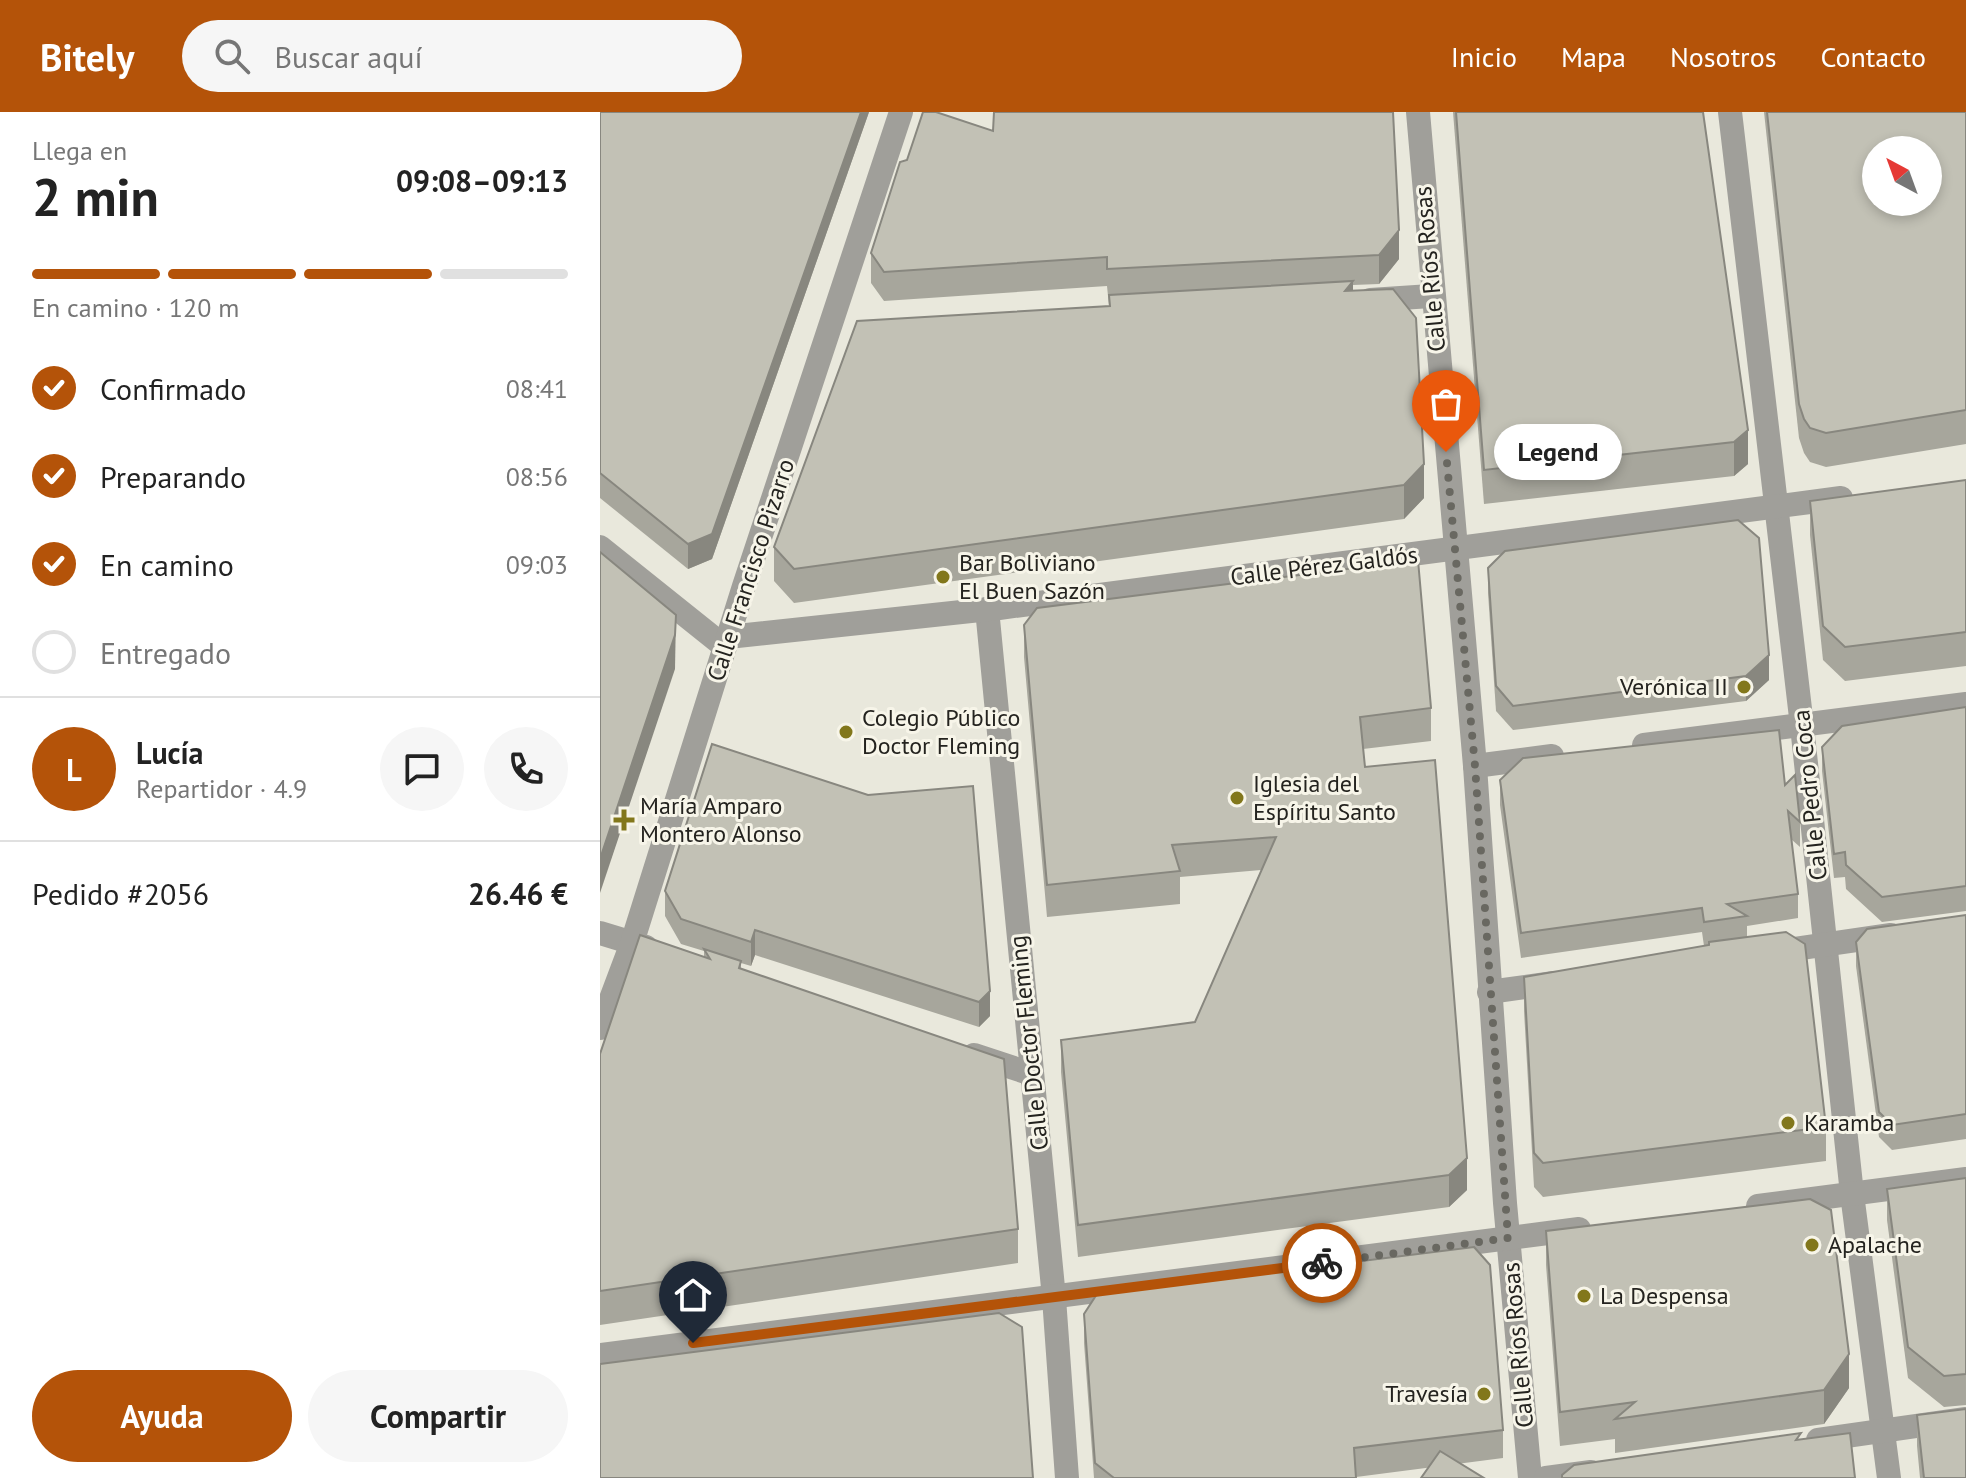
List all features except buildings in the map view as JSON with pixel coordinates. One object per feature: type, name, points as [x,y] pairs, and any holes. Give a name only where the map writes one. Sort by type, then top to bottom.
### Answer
[{"type":"street","name":"Calle Francisco Pizarro","points":[[600,1028],[632,943],[726,642],[901,112]]},
{"type":"street","name":"Calle Ríos Rosas","points":[[1418,112],[1431,296],[1475,766],[1508,1238],[1530,1478]]},
{"type":"street","name":"Calle Pedro Coca","points":[[1730,112],[1778,508],[1852,1194],[1889,1478]]},
{"type":"street","points":[[1353,301],[1431,296]]},
{"type":"street","points":[[830,329],[862,328]]},
{"type":"street","name":"Calle Pérez Galdós","points":[[726,642],[1861,496]]},
{"type":"street","points":[[600,547],[726,642]]},
{"type":"street","name":"Calle Doctor Fleming","points":[[987,609],[1054,1298],[1067,1478]]},
{"type":"street","points":[[1614,749],[1966,704]]},
{"type":"street","points":[[1475,766],[1583,753]]},
{"type":"street","points":[[1750,955],[1919,931]]},
{"type":"street","points":[[600,933],[668,954]]},
{"type":"street","points":[[1489,992],[1581,979]]},
{"type":"street","points":[[956,1049],[1032,1074]]},
{"type":"street","points":[[1738,1208],[1966,1179]]},
{"type":"street","points":[[600,1355],[1601,1226]]},
{"type":"street","points":[[1788,1444],[1966,1419]]},
{"type":"street","points":[[1546,1478],[1621,1468]]},
{"type":"way so far","points":[[1322,1263],[1508,1238],[1475,766],[1446,452]]},
{"type":"place","name":"Legend","points":[[1446,452]]},
{"type":"place","name":"Bar Boliviano El Buen Sazón","points":[[943,577]]},
{"type":"place","name":"Verónica II","points":[[1744,687]]},
{"type":"place","name":"Colegio Público Doctor Fleming","points":[[846,732]]},
{"type":"place","name":"Iglesia del Espíritu Santo","points":[[1237,798]]},
{"type":"place","name":"María Amparo Montero Alonso","points":[[624,820]]},
{"type":"place","name":"Karamba","points":[[1788,1123]]},
{"type":"place","name":"Apalache","points":[[1812,1245]]},
{"type":"place","name":"La Despensa","points":[[1584,1296]]},
{"type":"place","name":"Travesía","points":[[1484,1394]]},
{"type":"route","points":[[693,1343],[1322,1263]]}]
